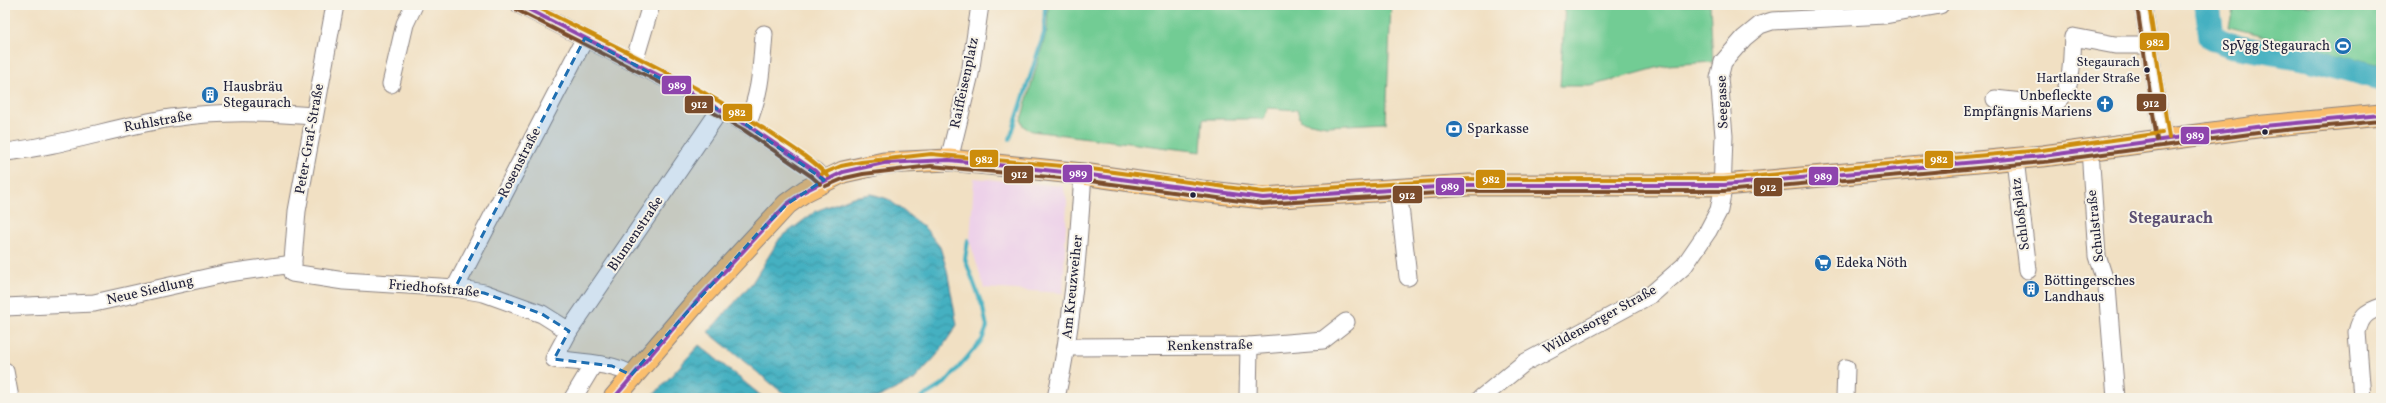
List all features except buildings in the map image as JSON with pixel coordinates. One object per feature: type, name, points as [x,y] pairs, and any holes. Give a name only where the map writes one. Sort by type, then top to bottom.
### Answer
[{"type":"main road","points":[[614,398],[632,375],[757,234],[787,204],[824,180],[842,172],[884,164],[949,160],[1083,174],[1201,191],[1263,198],[1398,189],[1545,184],[1724,186],[2015,158],[2272,125],[2381,115]]},
{"type":"street","name":"Peter-Graf-Straße","points":[[292,269],[297,211],[313,116],[335,5]]},
{"type":"street","points":[[391,84],[405,24],[414,5]]},
{"type":"street","points":[[520,5],[634,62],[747,125],[815,171],[824,180]]},
{"type":"street","points":[[634,62],[651,5]]},
{"type":"street","name":"Raiffeisenplatz","points":[[949,160],[970,74],[980,5]]},
{"type":"street","name":"Seegasse","points":[[1724,186],[1724,136],[1719,78],[1723,62],[1744,38],[1760,25],[1772,21],[1885,15],[1940,5]]},
{"type":"street","points":[[2143,5],[2151,71],[2163,139]]},
{"type":"street","points":[[747,125],[757,100],[760,84],[764,34]]},
{"type":"street","points":[[1995,99],[2050,105],[2057,103],[2065,93],[2069,79],[2073,37],[2115,45],[2149,45]]},
{"type":"street","name":"Rosenstraße","points":[[455,288],[585,38]]},
{"type":"street","name":"Blumenstraße","points":[[593,365],[554,359],[569,331],[720,110]]},
{"type":"street","name":"Ruhlstraße","points":[[5,152],[36,148],[170,118],[227,112],[313,116]]},
{"type":"street","name":"Schulstraße","points":[[2090,149],[2097,256],[2107,286],[2116,398]]},
{"type":"street","name":"Schloßplatz","points":[[2015,158],[2028,270]]},
{"type":"street","name":"Am Kreuzweiher","points":[[1056,398],[1068,347],[1077,260],[1083,174]]},
{"type":"street","name":"Wildensorger Straße","points":[[1481,398],[1524,362],[1652,294],[1684,266],[1708,231],[1719,210],[1724,186]]},
{"type":"street","points":[[1398,189],[1408,277]]},
{"type":"street","name":"Friedhofstraße","points":[[292,269],[344,281],[455,288],[484,293],[542,314],[569,331]]},
{"type":"street","name":"Neue Siedlung","points":[[5,307],[94,303],[228,273],[292,269]]},
{"type":"street","points":[[2362,398],[2357,332],[2364,314],[2381,307]]},
{"type":"street","name":"Renkenstraße","points":[[1068,347],[1249,346],[1322,340],[1346,322]]},
{"type":"street","points":[[1248,398],[1249,346]]},
{"type":"street","points":[[573,398],[593,365],[624,368],[632,375]]},
{"type":"street","points":[[1844,398],[1846,368]]},
{"type":"street","points":[[5,371],[10,398]]},
{"type":"highlighted area","points":[[585,38],[747,125],[824,180],[787,204],[757,234],[631,375],[612,366],[554,359],[569,331],[542,314],[484,293],[455,288]]},
{"type":"shaded area","points":[[974,178],[1063,186],[1067,201],[1063,293],[984,288],[970,242]]},
{"type":"green space","points":[[1048,5],[1391,5],[1386,123],[1326,126],[1301,121],[1297,110],[1268,108],[1264,119],[1203,119],[1201,152],[1032,131],[1023,126],[1021,120],[1047,30]]},
{"type":"green space","points":[[1565,5],[1710,5],[1713,62],[1667,65],[1591,86],[1560,86]]},
{"type":"green space","name":"SpVgg Stegaurach","points":[[2234,5],[2381,5],[2381,65],[2229,27]]},
{"type":"water","points":[[872,194],[888,199],[925,228],[940,247],[947,270],[957,325],[937,355],[914,380],[877,398],[789,398],[708,332],[752,283],[780,238],[816,211],[853,197]]},
{"type":"water","points":[[699,345],[764,398],[651,398]]},
{"type":"waterway","points":[[1010,139],[1044,33],[1045,5]]},
{"type":"waterway","points":[[2207,5],[2211,37],[2234,46],[2309,59],[2381,78]]},
{"type":"waterway","points":[[921,398],[945,383],[982,340],[987,327],[983,308],[965,259],[968,240]]},
{"type":"transit line","name":"989","points":[[520,5],[664,78],[747,125],[815,171],[824,180]]},
{"type":"transit line","name":"982","points":[[533,5],[655,66],[744,116],[794,149],[815,164],[828,176]]},
{"type":"transit line","name":"982","points":[[2149,5],[2169,138]]},
{"type":"transit line","name":"912","points":[[2137,6],[2157,140]]},
{"type":"transit line","name":"912","points":[[517,10],[661,83],[744,130],[811,176],[820,184]]},
{"type":"transit line","name":"989","points":[[614,398],[696,302],[787,204],[805,191],[843,172],[884,163],[949,160],[1083,174],[1263,198],[1469,185],[1724,185],[2043,156],[2264,126],[2381,115]]},
{"type":"transit line","name":"912","points":[[826,186],[845,178],[863,174],[931,166],[1082,180],[1263,204],[1469,191],[1724,191],[2044,162],[2265,132],[2381,121]]},
{"type":"transit line","name":"982","points":[[822,174],[841,166],[861,162],[931,154],[1084,168],[1263,192],[1469,179],[1724,179],[2042,150],[2162,133]]},
{"type":"place","name":"SpVgg Stegaurach","points":[[2343,46]]},
{"type":"place","name":"Stegaurach Hartlander Straße","points":[[2147,70]]},
{"type":"place","name":"Hausbräu Stegaurach","points":[[210,95]]},
{"type":"place","name":"Unbefleckte Empfängnis Mariens","points":[[2105,104]]},
{"type":"place","name":"Sparkasse","points":[[1454,129]]},
{"type":"place","name":"Edeka Nöth","points":[[1823,263]]},
{"type":"place","name":"Böttingersches Landhaus","points":[[2031,289]]},
{"type":"district","name":"Stegaurach","points":[[2171,219]]}]
